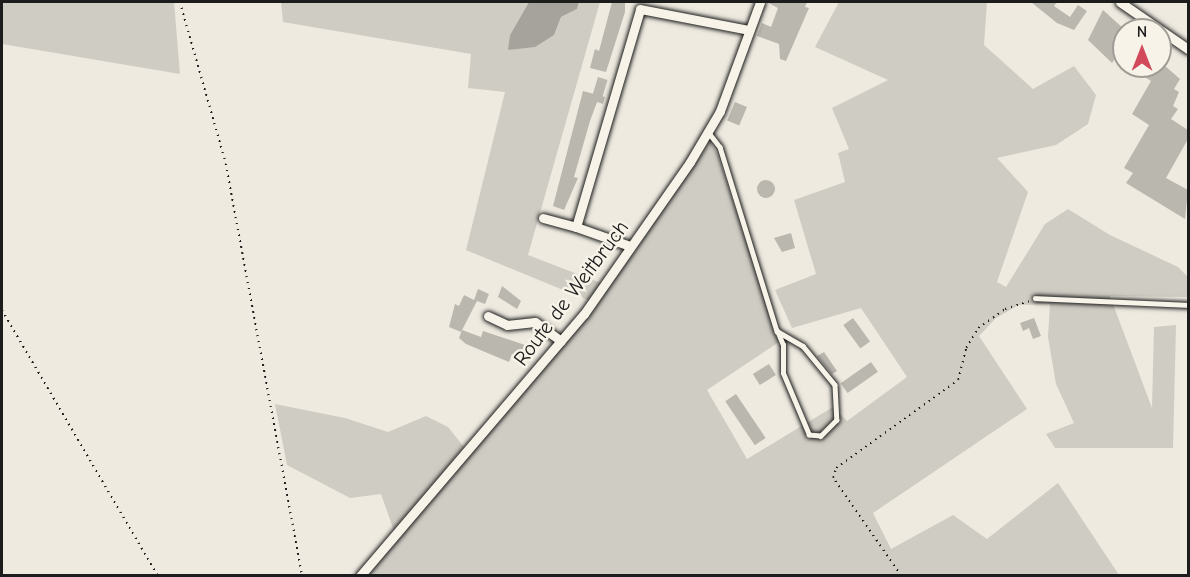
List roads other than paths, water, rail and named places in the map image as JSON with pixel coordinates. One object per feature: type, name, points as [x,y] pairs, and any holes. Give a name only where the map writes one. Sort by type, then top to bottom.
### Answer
[{"type":"street","name":"Route de Weitbruch","points":[[360,576],[561,341],[709,134],[760,2]]},
{"type":"street","points":[[1120,2],[1188,49]]},
{"type":"street","points":[[576,227],[640,9],[749,30]]},
{"type":"street","points":[[543,218],[630,246]]},
{"type":"street","points":[[488,316],[507,325],[535,322],[561,341]]},
{"type":"lane","points":[[709,134],[720,147],[777,331],[783,345],[783,373],[809,435],[821,436],[837,420],[835,385],[803,346],[777,331]]},
{"type":"lane","points":[[1035,298],[1188,305]]}]
